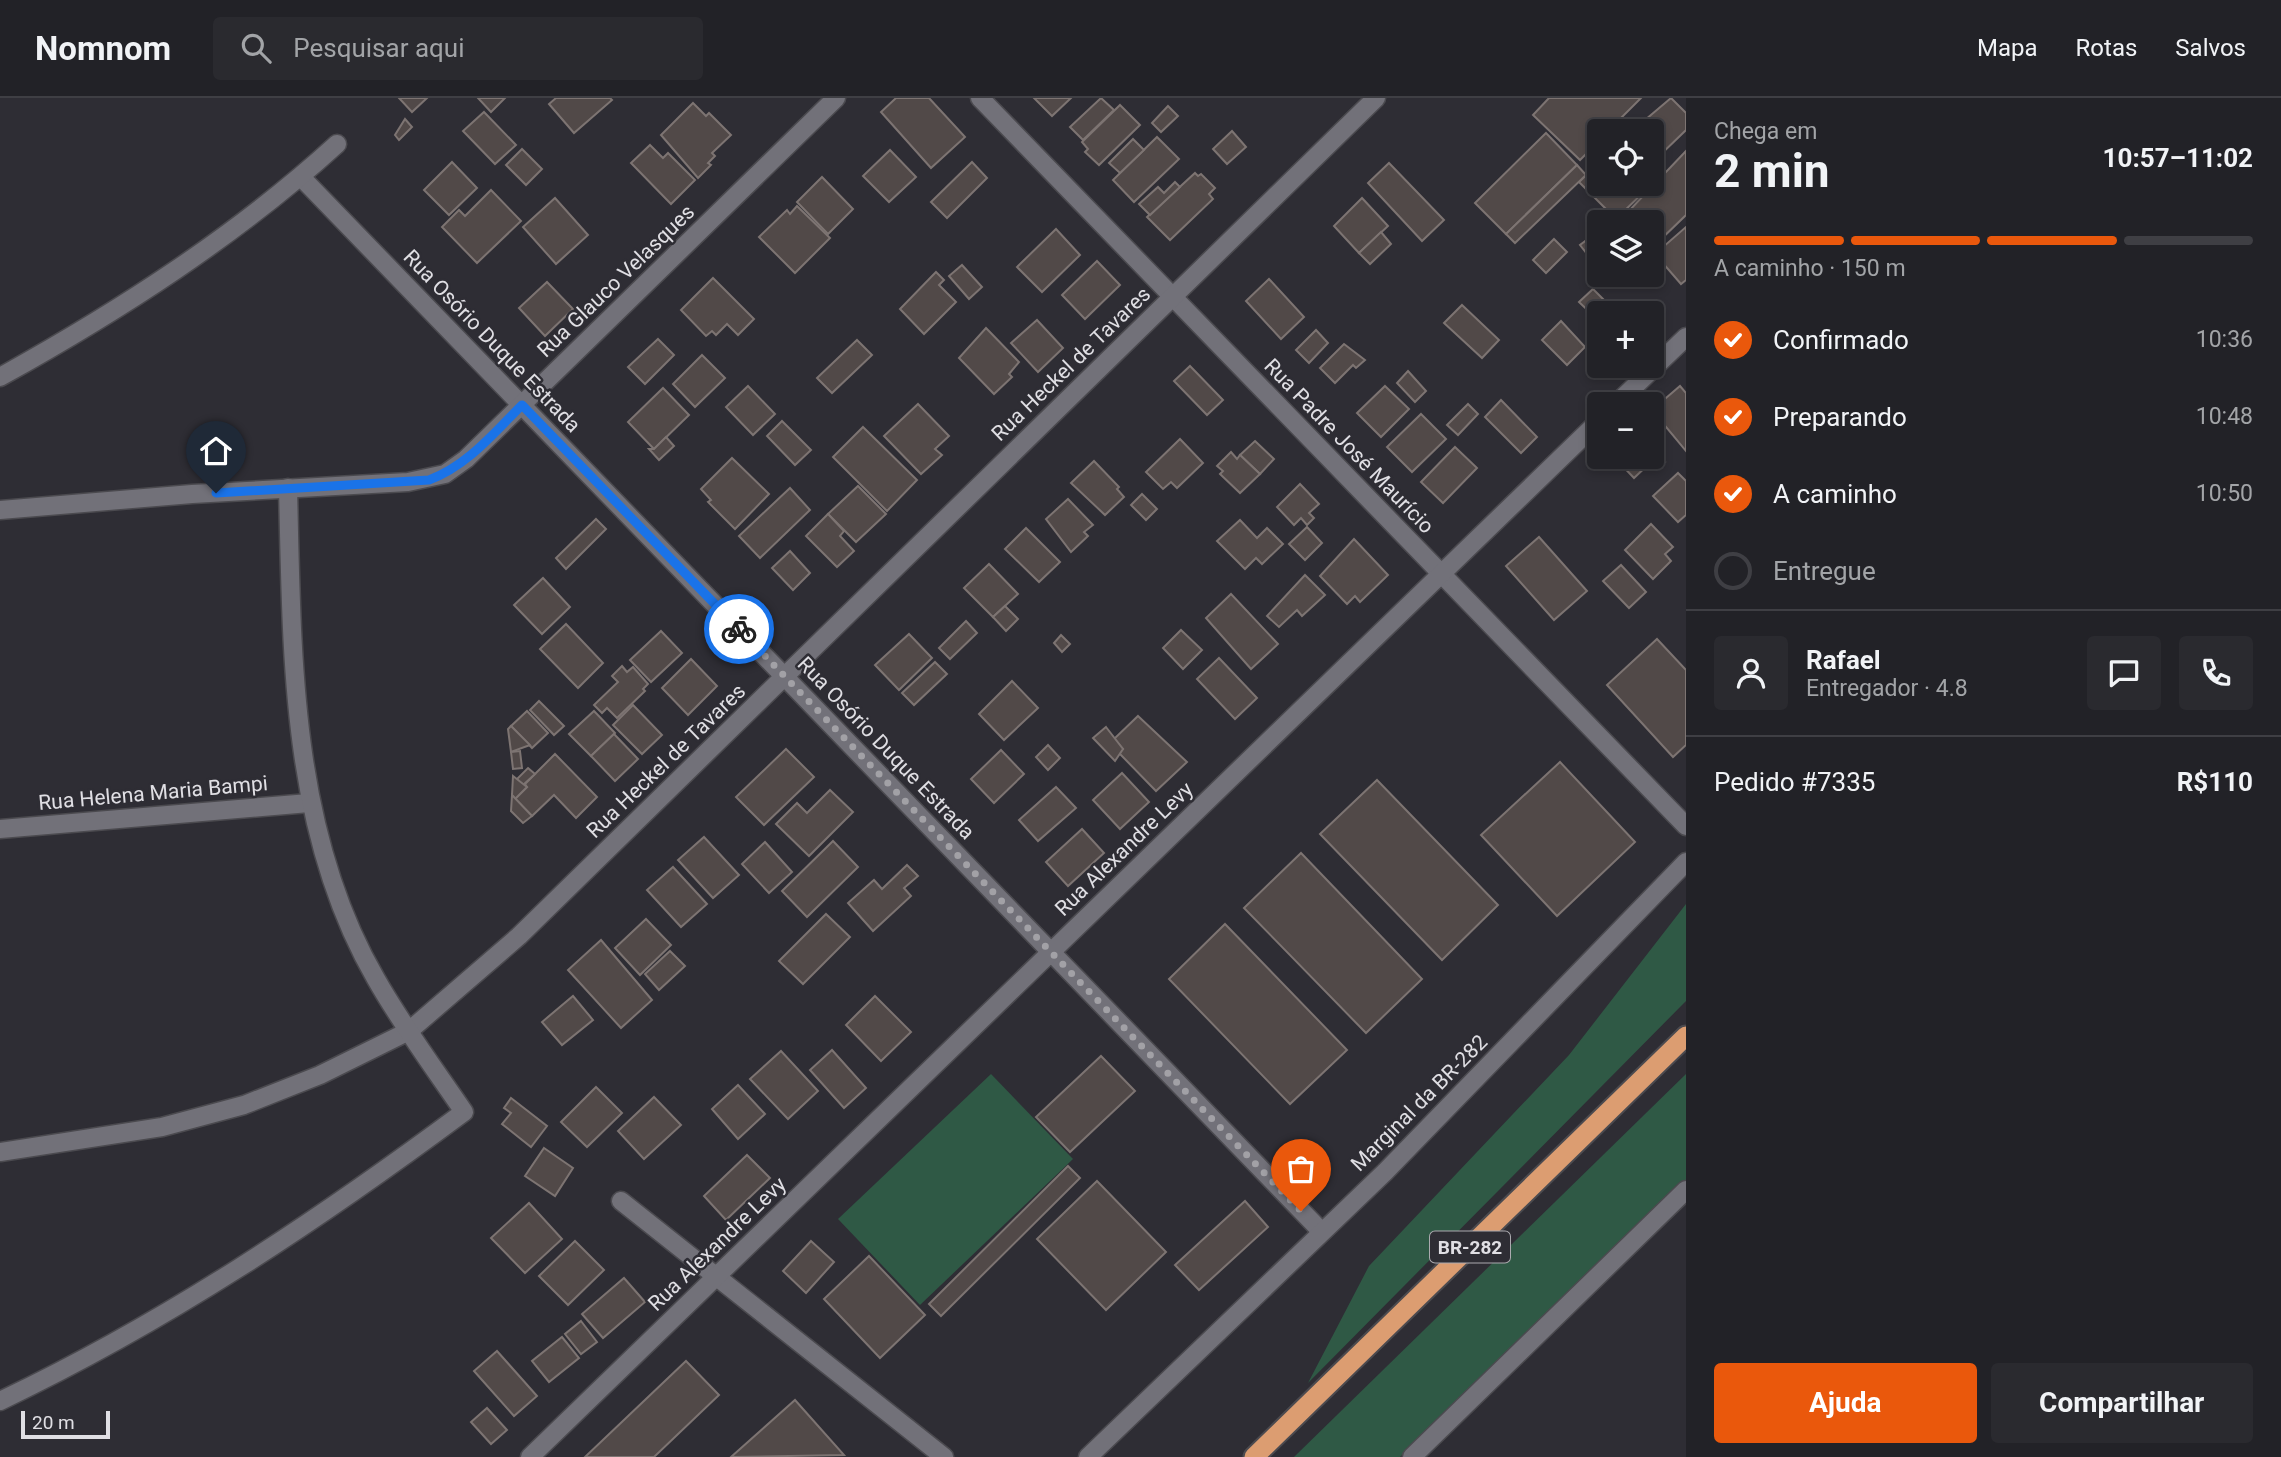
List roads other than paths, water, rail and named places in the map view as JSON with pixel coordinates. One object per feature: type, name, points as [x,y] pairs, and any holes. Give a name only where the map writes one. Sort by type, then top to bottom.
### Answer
[{"type":"highway","name":"BR-282","points":[[1254,1457],[1686,1036]]},
{"type":"street","name":"Rua Glauco Velasques","points":[[0,510],[288,488],[408,482],[437,477],[466,459],[836,98]]},
{"type":"street","name":"Rua Padre José Maurício","points":[[979,98],[1686,826]]},
{"type":"street","name":"Rua Heckel de Tavares","points":[[0,1153],[162,1127],[244,1105],[320,1075],[409,1031],[519,936],[1376,98]]},
{"type":"street","points":[[0,377],[83,331],[193,257],[301,177],[337,144]]},
{"type":"street","name":"Rua Osório Duque Estrada","points":[[301,177],[1321,1231]]},
{"type":"street","points":[[1629,392],[1686,337]]},
{"type":"street","name":"Rua Alexandre Levy","points":[[530,1457],[1587,434]]},
{"type":"street","points":[[0,1401],[177,1309],[376,1178],[464,1112],[375,978],[349,926],[309,803],[293,654],[288,488]]},
{"type":"street","name":"Rua Helena Maria Bampi","points":[[0,829],[309,803]]},
{"type":"street","name":"Marginal da BR-282","points":[[1087,1457],[1385,1171],[1686,862]]},
{"type":"street","points":[[1412,1457],[1686,1190]]},
{"type":"street","points":[[621,1201],[944,1457]]}]
